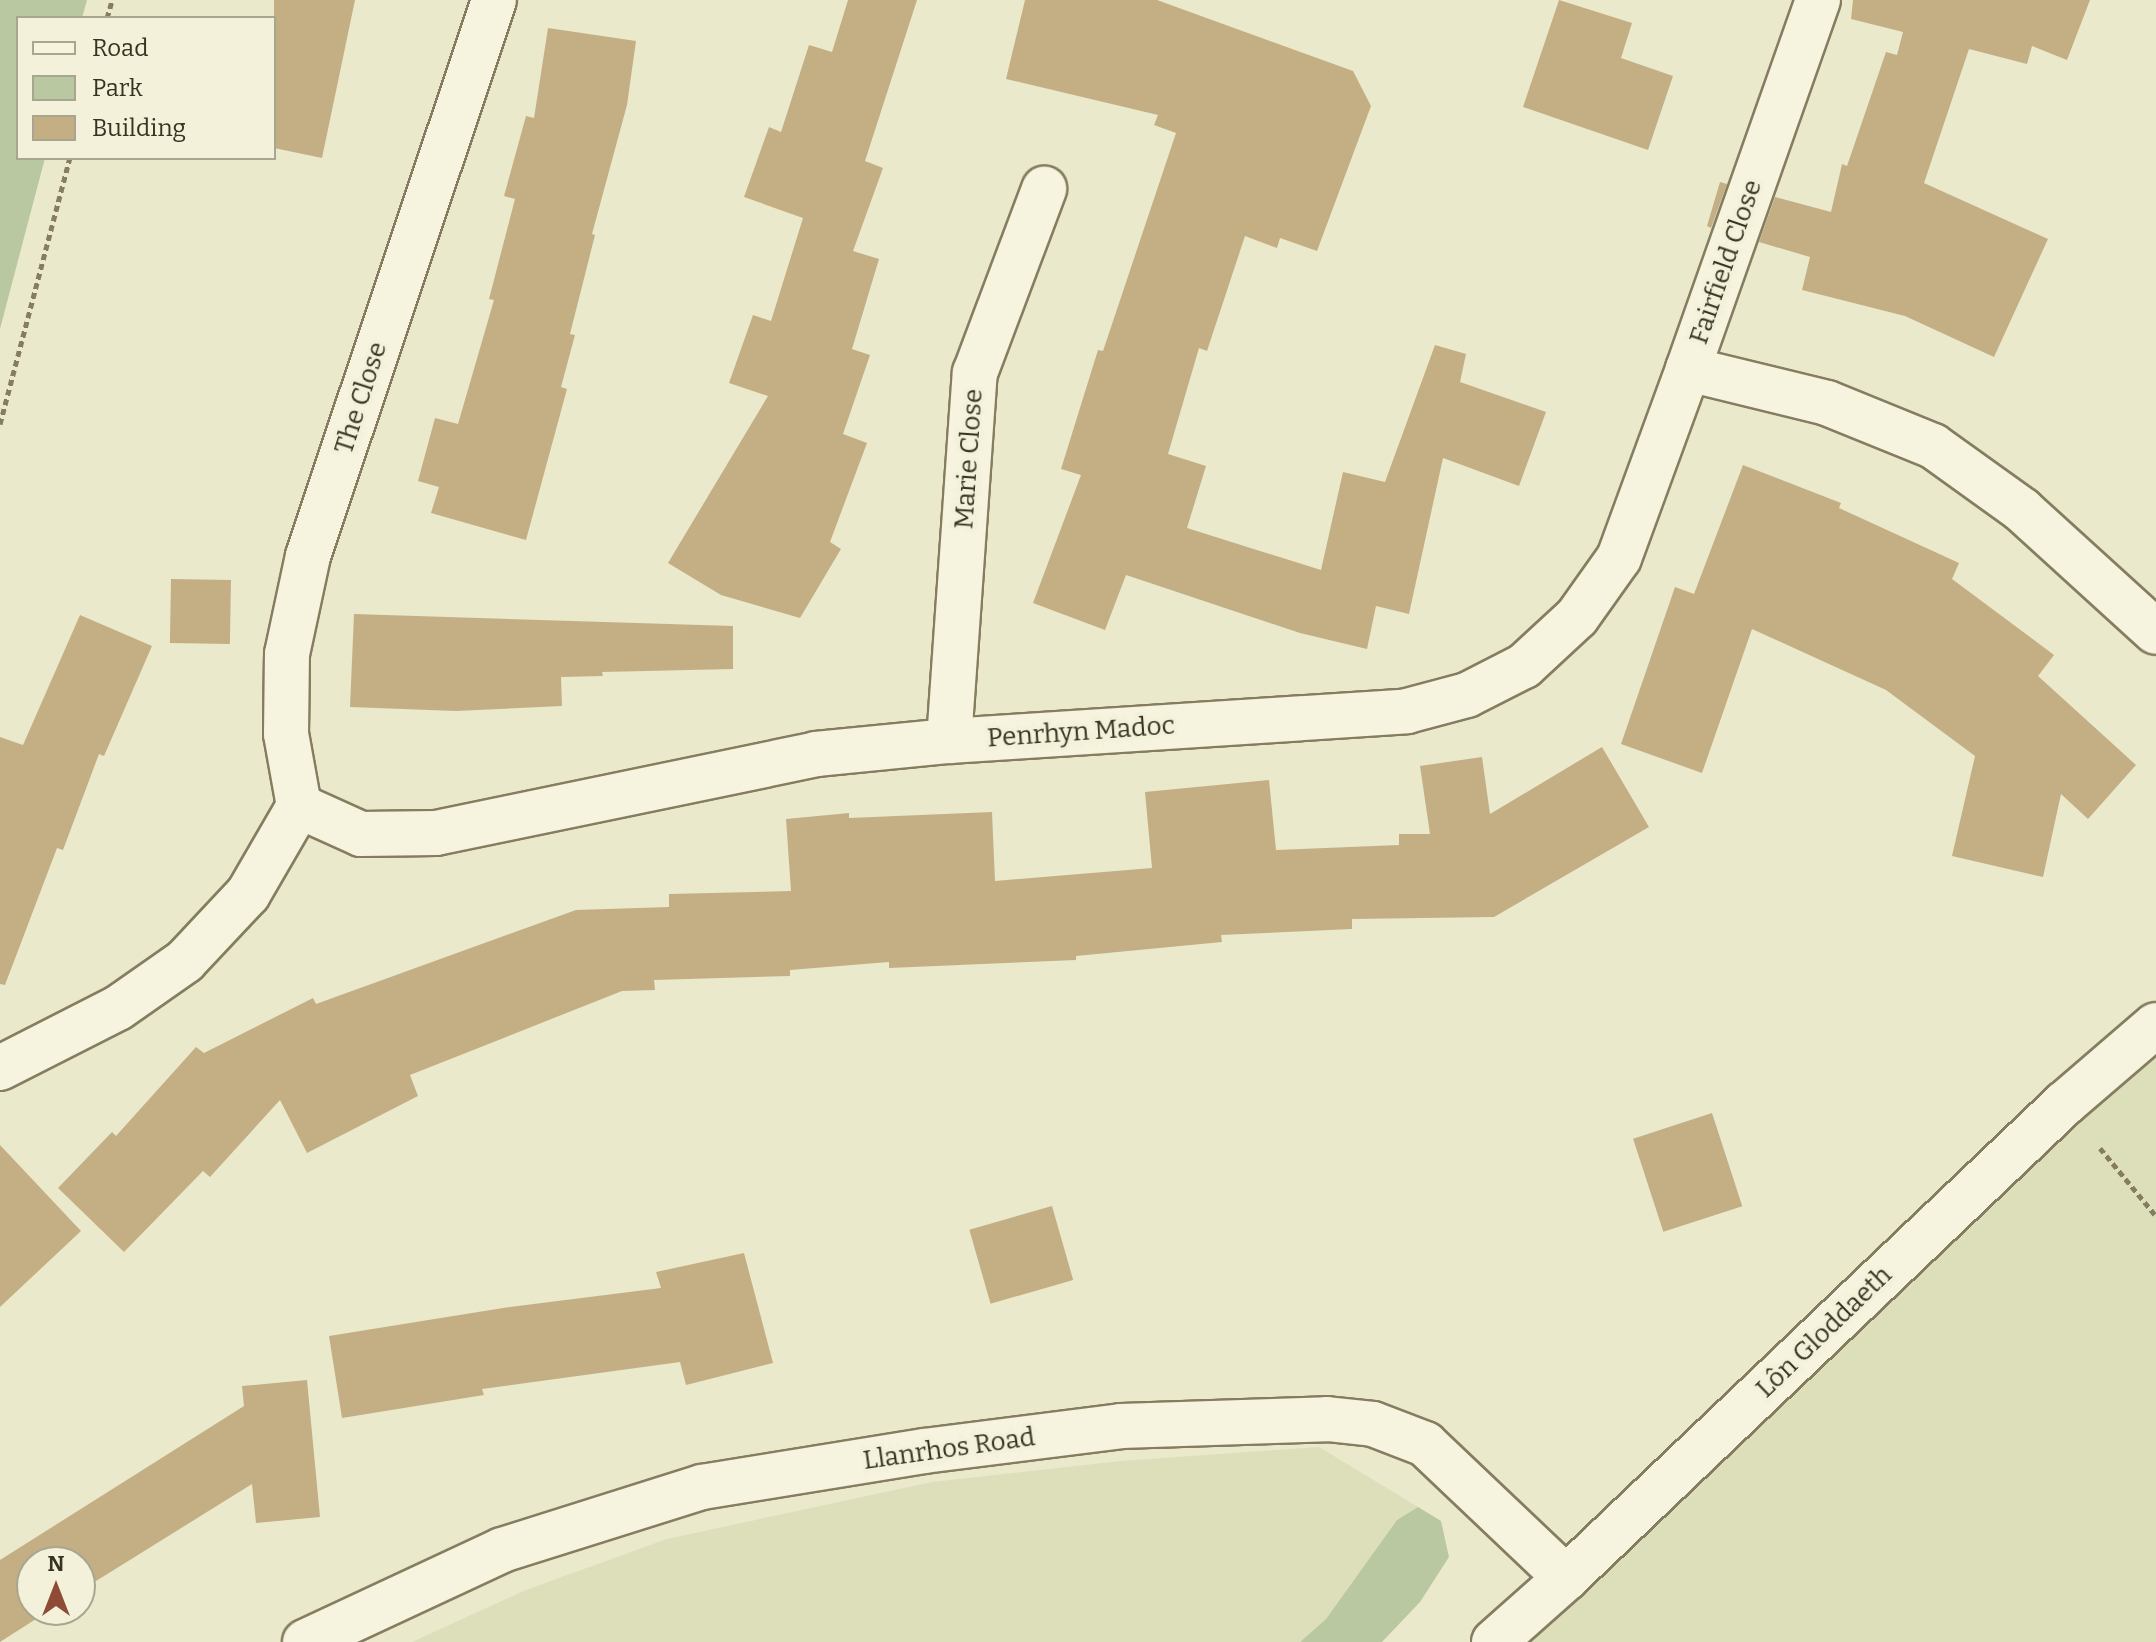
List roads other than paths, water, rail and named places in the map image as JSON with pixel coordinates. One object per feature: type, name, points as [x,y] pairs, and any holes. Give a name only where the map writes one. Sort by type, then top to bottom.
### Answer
[{"type":"street","name":"The Close","points":[[299,806],[286,734],[287,654],[308,556],[494,0]]},
{"type":"street","name":"Fairfield Close","points":[[1818,0],[1688,369],[1827,403],[1933,446],[2022,510],[2156,632]]},
{"type":"street","name":"Marie Close","points":[[949,741],[975,373],[1044,189]]},
{"type":"street","name":"Penrhyn Madoc","points":[[299,806],[361,834],[436,833],[801,757],[949,741],[1407,711],[1467,695],[1524,666],[1577,617],[1619,558],[1688,369]]},
{"type":"street","points":[[0,1068],[118,1008],[185,961],[248,894],[299,806]]},
{"type":"street","name":"Lôn Gloddaeth","points":[[1494,1642],[1566,1578],[2064,1104],[2156,1025]]},
{"type":"street","name":"Llanrhos Road","points":[[305,1642],[502,1550],[702,1487],[924,1451],[1121,1426],[1327,1419],[1373,1424],[1425,1444],[1566,1578]]}]
